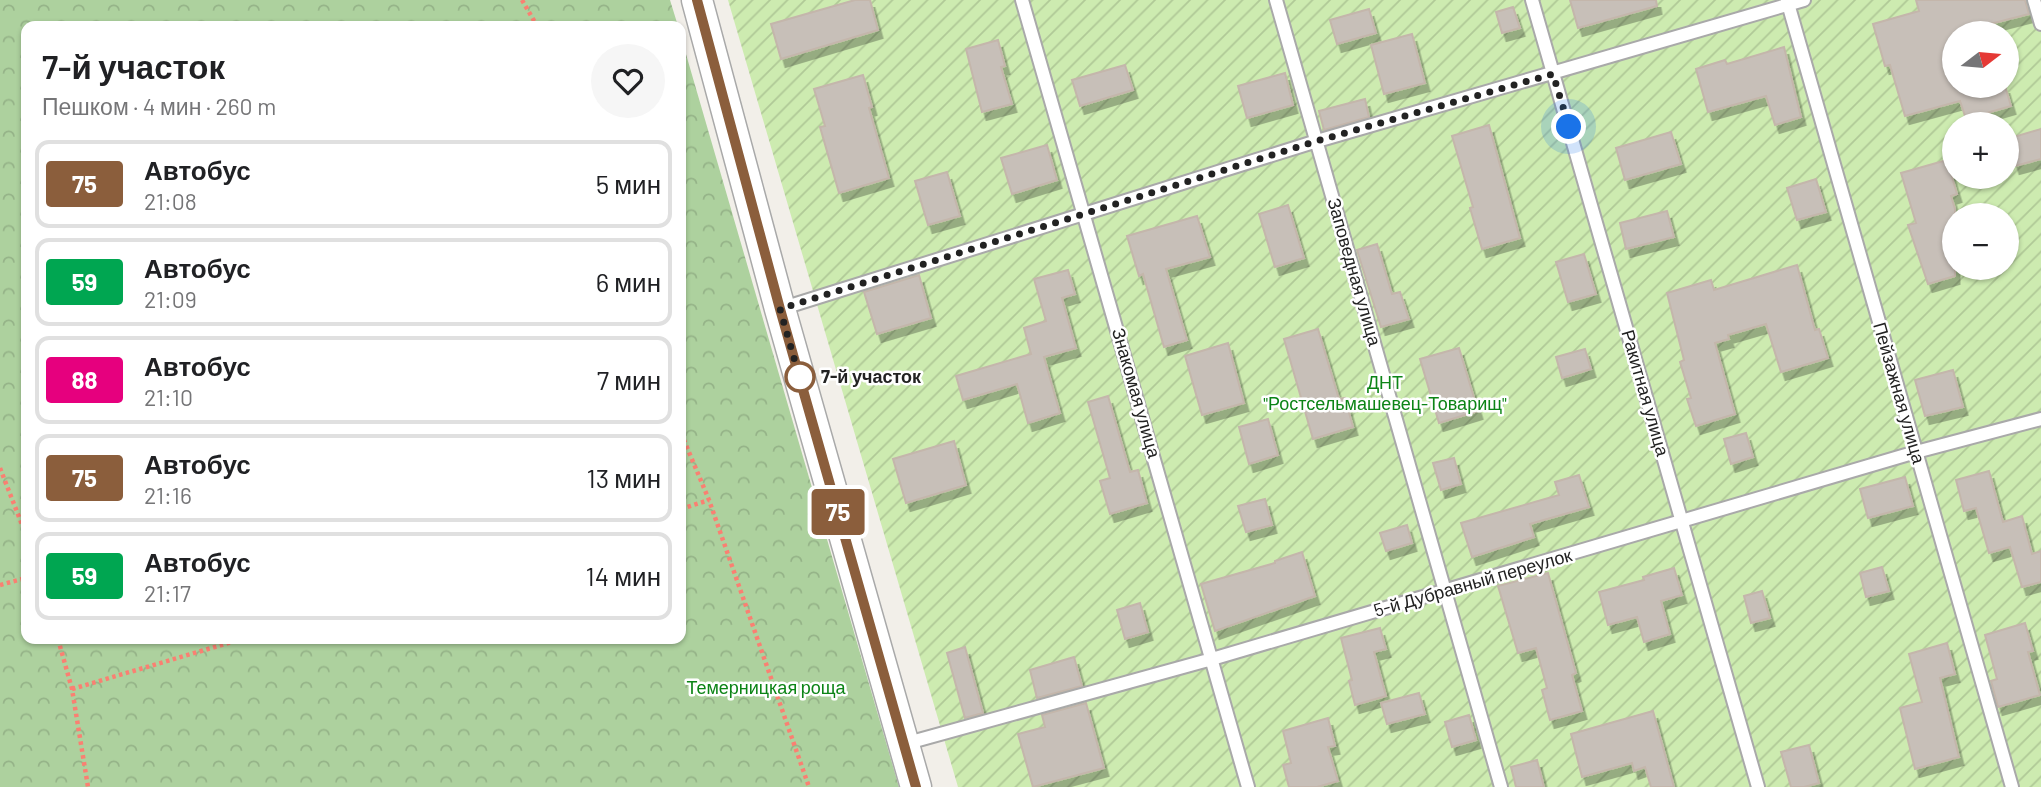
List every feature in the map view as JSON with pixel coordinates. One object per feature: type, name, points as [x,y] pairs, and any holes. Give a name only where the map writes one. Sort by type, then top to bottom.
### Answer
[{"type":"street","points":[[697,0],[780,309],[916,787]]},
{"type":"lane","name":"Знакомая улица","points":[[1022,0],[1248,787]]},
{"type":"lane","name":"Заповедная улица","points":[[1276,0],[1501,787]]},
{"type":"lane","name":"Ракитная улица","points":[[1532,0],[1758,787]]},
{"type":"lane","points":[[780,309],[1317,141],[1553,74],[1788,2],[1804,0]]},
{"type":"lane","points":[[2034,0],[2041,24]]},
{"type":"lane","name":"Пейзажная улица","points":[[1788,2],[2012,787]]},
{"type":"lane","name":"5-й Дубравный переулок","points":[[904,744],[1212,659],[1916,452],[2041,419]]},
{"type":"path","points":[[522,0],[534,21]]},
{"type":"path","points":[[686,445],[709,500],[809,787]]},
{"type":"path","points":[[0,468],[21,522]]},
{"type":"path","points":[[686,507],[709,500]]},
{"type":"path","points":[[0,585],[21,579]]},
{"type":"path","points":[[59,644],[72,689],[88,787]]},
{"type":"path","points":[[72,689],[225,644]]},
{"type":"green space","name":"Темерницкая роща","points":[[0,0],[670,0],[676,21],[21,21],[21,644],[686,644],[686,54],[899,787],[0,787]]},
{"type":"green space","name":"ДНТ \"Ростсельмашевец-Товарищ\"","points":[[728,0],[2041,0],[2041,787],[958,787]]},
{"type":"building","points":[[855,0],[870,0],[878,30],[781,59],[771,24]]},
{"type":"building","points":[[1570,0],[1656,0],[1657,6],[1578,28]]},
{"type":"building","points":[[1916,0],[2025,0],[2029,14],[2002,21],[1942,21],[1942,98],[2009,98],[2011,106],[1990,112],[1964,112],[1960,101],[1905,116],[1890,65],[1885,66],[1873,24],[1919,11]]},
{"type":"building","points":[[1513,7],[1520,28],[1502,33],[1496,12]]},
{"type":"building","points":[[1369,9],[1376,33],[1337,44],[1330,20]]},
{"type":"building","points":[[1412,34],[1425,83],[1384,94],[1371,45]]},
{"type":"building","points":[[998,40],[1005,66],[1001,67],[1012,104],[982,112],[966,49]]},
{"type":"building","points":[[1784,47],[1801,117],[1775,125],[1766,96],[1708,112],[1696,69],[1725,60],[1727,64]]},
{"type":"building","points":[[1125,65],[1133,90],[1080,106],[1072,80]]},
{"type":"building","points":[[1285,73],[1293,105],[1247,118],[1238,86]]},
{"type":"building","points":[[863,75],[872,107],[869,108],[889,178],[839,193],[820,127],[825,126],[814,89]]},
{"type":"building","points":[[1365,99],[1369,117],[1324,130],[1319,111]]},
{"type":"building","points":[[1489,125],[1520,238],[1482,249],[1452,136]]},
{"type":"building","points":[[2041,129],[2041,159],[2019,165],[2019,135]]},
{"type":"building","points":[[1671,132],[1681,164],[1625,180],[1616,148]]},
{"type":"building","points":[[1047,145],[1057,180],[1012,194],[1001,158]]},
{"type":"building","points":[[1942,161],[1942,189],[1956,189],[1957,194],[1951,196],[1953,203],[1942,203],[1942,280],[1928,284],[1908,225],[1916,223],[1901,173]]},
{"type":"building","points":[[947,172],[960,216],[928,225],[915,181]]},
{"type":"building","points":[[1816,179],[1826,212],[1797,220],[1787,188]]},
{"type":"building","points":[[1288,205],[1304,258],[1275,267],[1259,214]]},
{"type":"building","points":[[1667,211],[1674,237],[1626,249],[1620,223]]},
{"type":"building","points":[[1197,216],[1210,257],[1166,269],[1187,340],[1164,347],[1143,274],[1139,276],[1127,236]]},
{"type":"building","points":[[1377,244],[1392,294],[1400,292],[1409,319],[1381,327],[1357,250]]},
{"type":"building","points":[[1584,254],[1596,294],[1568,302],[1556,262]]},
{"type":"building","points":[[1797,265],[1815,330],[1819,329],[1828,358],[1781,372],[1766,324],[1728,335],[1729,339],[1715,343],[1735,414],[1696,426],[1687,399],[1691,398],[1680,362],[1684,360],[1667,293],[1711,280],[1714,290]]},
{"type":"building","points":[[1068,270],[1075,294],[1062,298],[1076,348],[1044,357],[1060,413],[1028,423],[1017,384],[963,400],[956,376],[1031,354],[1024,328],[1046,321],[1034,279]]},
{"type":"building","points":[[919,275],[931,318],[877,334],[864,292]]},
{"type":"building","points":[[1318,329],[1339,399],[1345,398],[1353,427],[1313,439],[1284,339]]},
{"type":"building","points":[[1228,343],[1244,403],[1202,415],[1185,356]]},
{"type":"building","points":[[1459,348],[1478,411],[1439,423],[1420,359]]},
{"type":"building","points":[[1585,349],[1591,369],[1562,378],[1556,357]]},
{"type":"building","points":[[1953,370],[1963,407],[1925,416],[1915,380]]},
{"type":"building","points":[[1108,396],[1130,472],[1138,470],[1147,503],[1110,514],[1100,481],[1110,478],[1088,402]]},
{"type":"building","points":[[1268,419],[1278,455],[1249,464],[1239,427]]},
{"type":"building","points":[[1746,433],[1753,457],[1731,464],[1724,439]]},
{"type":"building","points":[[954,441],[966,485],[906,503],[893,459]]},
{"type":"building","points":[[1454,458],[1461,484],[1441,490],[1433,463]]},
{"type":"building","points":[[1989,471],[2003,522],[2022,516],[2032,554],[2041,551],[2041,582],[2022,587],[2010,547],[1989,553],[1976,508],[1964,511],[1956,480]]},
{"type":"building","points":[[1579,475],[1589,507],[1530,524],[1534,537],[1472,557],[1461,523],[1559,495],[1555,482]]},
{"type":"building","points":[[1905,477],[1913,506],[1868,518],[1860,489]]},
{"type":"building","points":[[1265,499],[1272,525],[1246,532],[1238,506]]},
{"type":"building","points":[[1407,525],[1412,543],[1386,551],[1380,533]]},
{"type":"building","points":[[1302,552],[1315,596],[1215,631],[1201,584],[1275,563]]},
{"type":"building","points":[[1882,567],[1889,591],[1866,597],[1860,573]]},
{"type":"building","points":[[1674,568],[1682,595],[1661,601],[1670,634],[1644,642],[1637,617],[1608,625],[1599,592],[1644,580],[1643,577]]},
{"type":"building","points":[[1548,573],[1576,673],[1572,675],[1582,711],[1550,720],[1542,690],[1547,688],[1536,648],[1518,653],[1498,586]]},
{"type":"building","points":[[1762,591],[1770,618],[1751,623],[1744,596]]},
{"type":"building","points":[[1140,603],[1148,632],[1125,639],[1117,610]]},
{"type":"building","points":[[2025,623],[2033,651],[2028,652],[2040,695],[1998,707],[1991,681],[1997,679],[1985,635]]},
{"type":"building","points":[[1380,628],[1386,649],[1374,652],[1386,696],[1355,705],[1349,681],[1352,680],[1341,638]]},
{"type":"building","points":[[1947,643],[1955,674],[1940,678],[1959,757],[1915,769],[1900,708],[1922,702],[1909,654]]},
{"type":"building","points":[[965,647],[983,713],[965,718],[947,653]]},
{"type":"building","points":[[1074,657],[1082,686],[1037,698],[1030,670]]},
{"type":"building","points":[[1419,693],[1425,714],[1387,724],[1381,703]]},
{"type":"building","points":[[1086,703],[1104,768],[1033,787],[1018,734],[1045,727],[1042,715]]},
{"type":"building","points":[[1653,711],[1674,787],[1651,787],[1645,767],[1634,771],[1632,763],[1582,777],[1571,734]]},
{"type":"building","points":[[1469,715],[1476,740],[1452,747],[1445,722]]},
{"type":"building","points":[[1328,718],[1335,746],[1328,747],[1338,781],[1317,787],[1289,787],[1283,765],[1291,763],[1283,731]]},
{"type":"building","points":[[1809,745],[1819,783],[1791,787],[1781,752]]},
{"type":"building","points":[[1537,760],[1544,787],[1516,787],[1511,767]]},
{"type":"bus line","name":"75","points":[[697,0],[780,309],[916,787]]},
{"type":"place","name":"7-й участок","points":[[800,377]]},
{"type":"route","points":[[800,377],[802,386],[780,309],[1317,141],[1553,74],[1569,127]]}]
